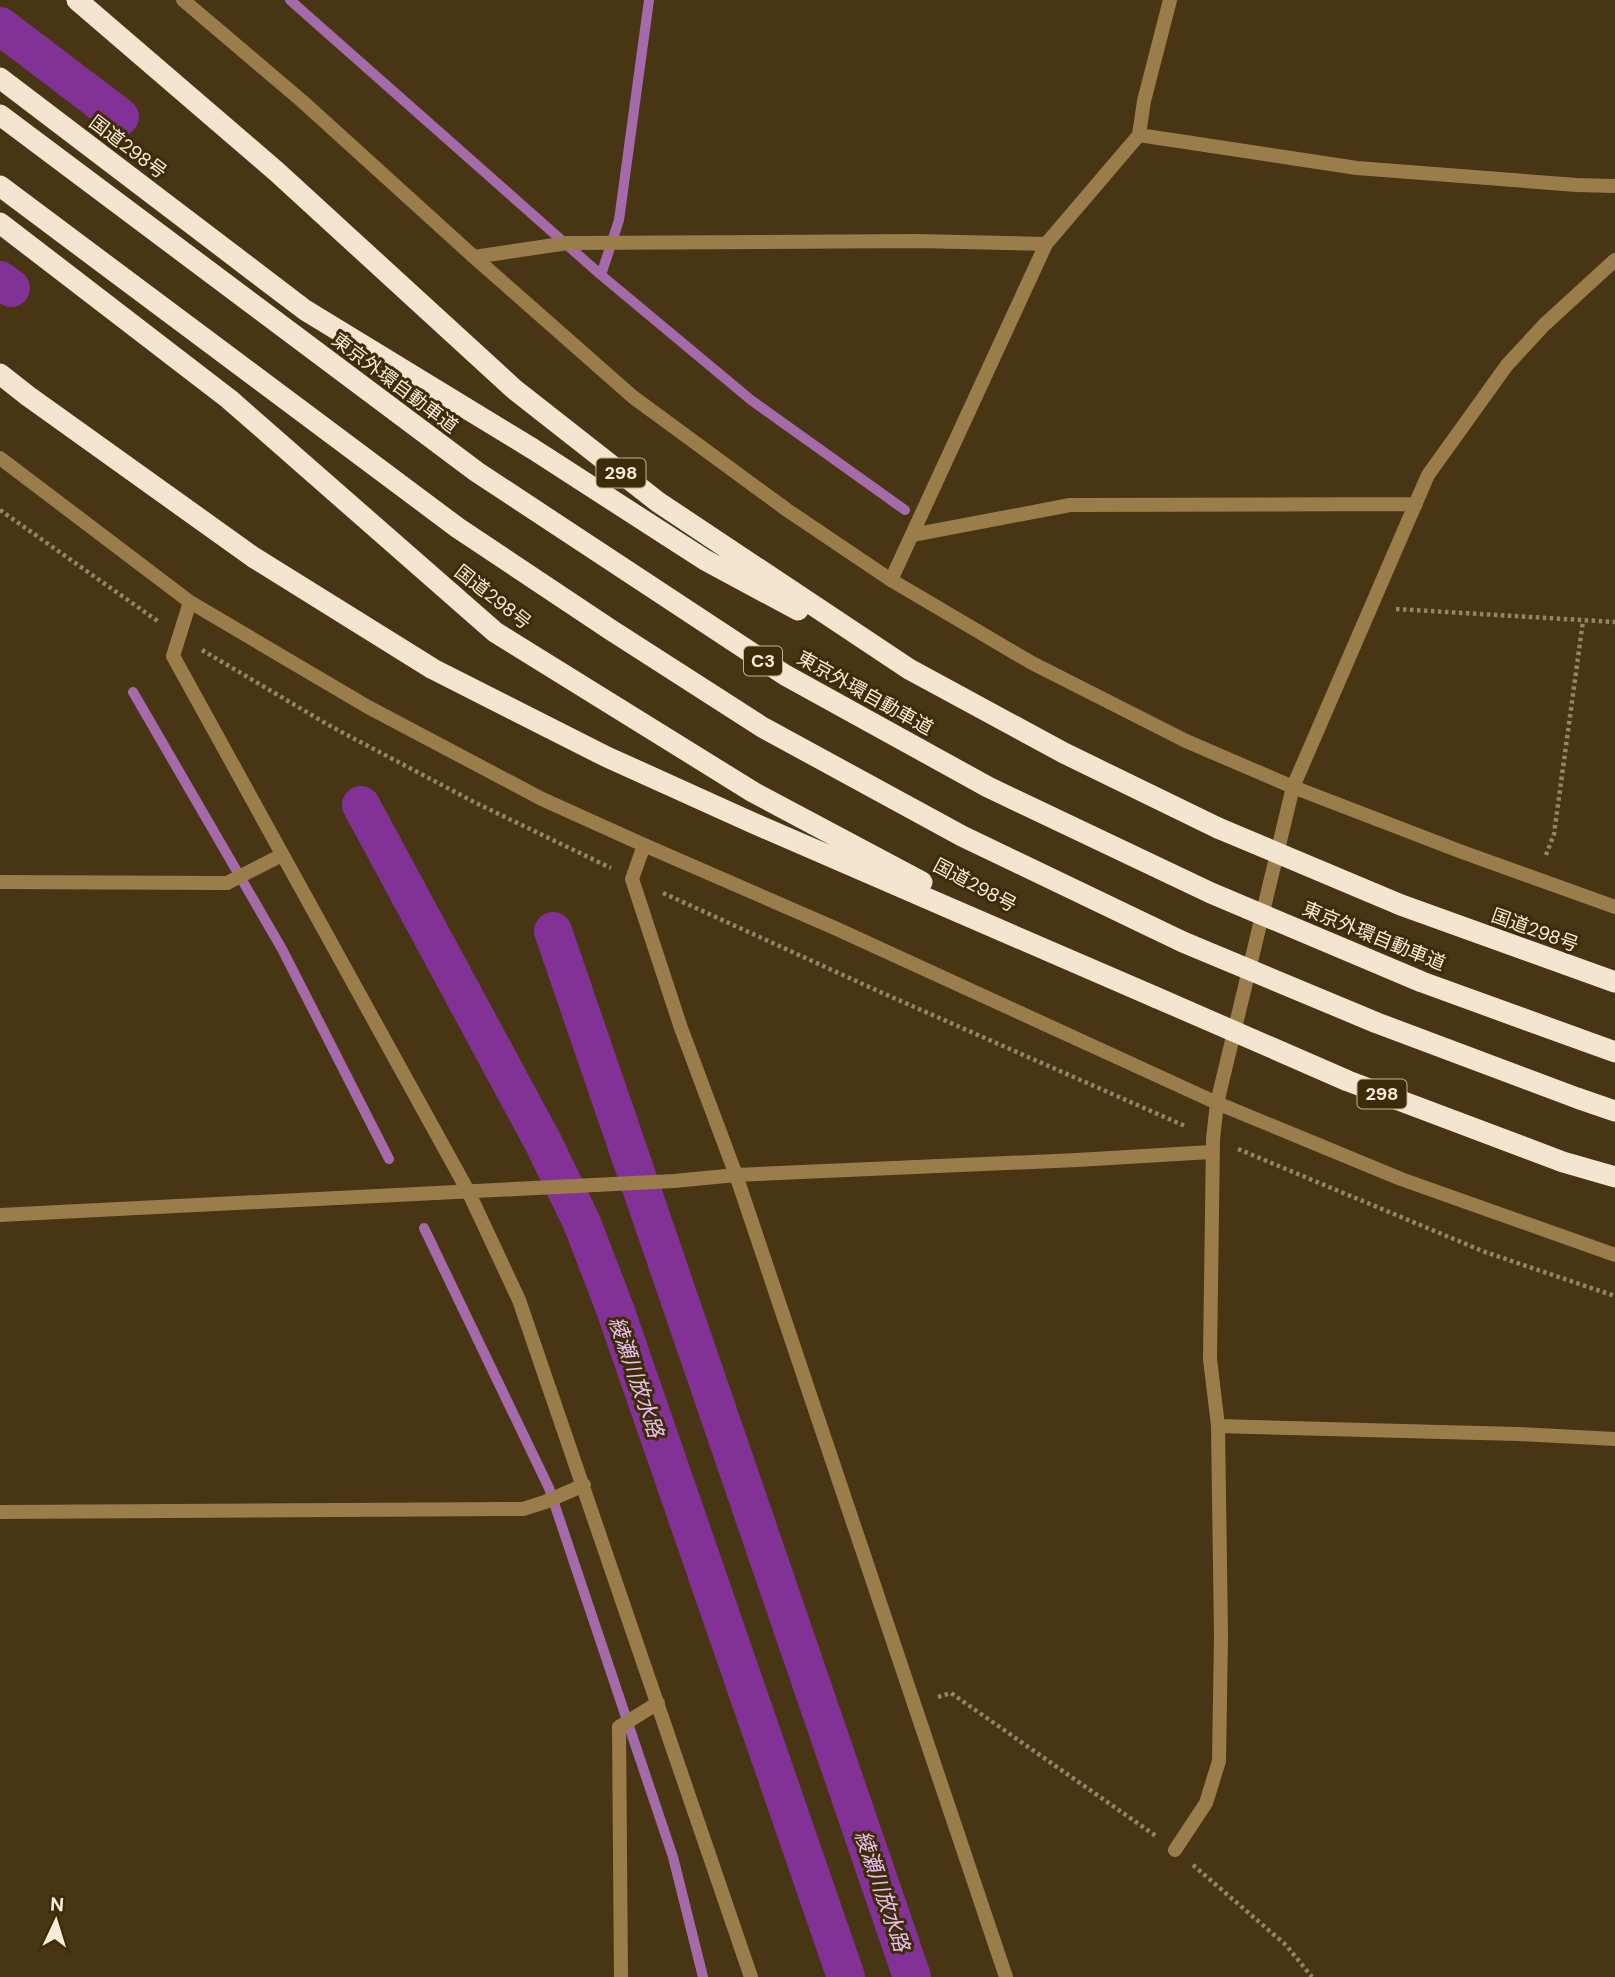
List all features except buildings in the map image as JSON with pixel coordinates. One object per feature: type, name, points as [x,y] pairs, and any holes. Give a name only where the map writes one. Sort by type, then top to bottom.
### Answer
[{"type":"highway","name":"国道298号","points":[[77,0],[277,172],[514,389],[658,502],[909,669]]},
{"type":"highway","name":"国道298号","points":[[0,78],[305,310],[533,449],[705,560],[1064,753],[1217,828],[1401,905],[1615,982]]},
{"type":"highway","name":"東京外環自動車道","points":[[0,115],[477,472],[785,675],[988,787],[1211,894],[1422,982],[1615,1052]]},
{"type":"highway","points":[[0,186],[458,528],[762,727],[962,836],[1183,942],[1377,1023],[1615,1111]]},
{"type":"highway","name":"国道298号","points":[[0,223],[229,399],[495,632],[753,792],[1048,949]]},
{"type":"highway","name":"国道298号","points":[[0,374],[253,557],[433,669],[619,762],[753,823],[1348,1081],[1563,1162],[1615,1177]]},
{"type":"street","points":[[183,0],[302,100],[633,397],[787,510],[891,580],[1044,669],[1186,741],[1293,787],[1615,907]]},
{"type":"street","points":[[891,580],[1046,244],[1139,135],[1144,101],[1170,0]]},
{"type":"street","points":[[1139,135],[1357,168],[1615,186]]},
{"type":"street","points":[[474,257],[568,243],[917,241],[1046,244]]},
{"type":"street","points":[[1175,1850],[1206,1802],[1219,1761],[1221,1636],[1218,1426],[1210,1359],[1211,1152],[1217,1103],[1293,787],[1428,475],[1507,365],[1544,325],[1615,260]]},
{"type":"street","points":[[0,458],[190,602],[368,706],[542,799],[837,929],[1217,1103],[1401,1179],[1615,1255]]},
{"type":"street","points":[[912,535],[1070,505],[1416,504]]},
{"type":"street","points":[[190,602],[173,656],[468,1191],[519,1300],[751,1977]]},
{"type":"street","points":[[644,845],[632,879],[681,1028],[736,1175],[1006,1977]]},
{"type":"street","points":[[0,881],[228,883],[282,855]]},
{"type":"street","points":[[0,1215],[1211,1152]]},
{"type":"street","points":[[1218,1426],[1615,1439]]},
{"type":"street","points":[[0,1512],[523,1508],[545,1502],[584,1485]]},
{"type":"street","points":[[621,1977],[619,1727],[658,1703]]},
{"type":"path","points":[[1371,608],[1615,622]]},
{"type":"path","points":[[1537,880],[1554,834],[1583,621]]},
{"type":"path","points":[[914,1706],[951,1693],[1175,1850],[1286,1945],[1312,1977]]},
{"type":"waterway","points":[[290,0],[601,275],[751,400],[905,510]]},
{"type":"waterway","points":[[601,275],[619,220],[649,0]]},
{"type":"waterway","name":"綾瀬川放水路","points":[[0,26],[120,117]]},
{"type":"waterway","name":"綾瀬川放水路","points":[[0,280],[11,288]]},
{"type":"waterway","points":[[133,692],[282,949],[389,1159]]},
{"type":"waterway","name":"綾瀬川放水路","points":[[361,805],[544,1144],[582,1223],[615,1309],[846,1977]]},
{"type":"waterway","name":"綾瀬川放水路","points":[[553,931],[912,1977]]},
{"type":"waterway","points":[[424,1228],[549,1488],[673,1857],[703,1977]]}]
